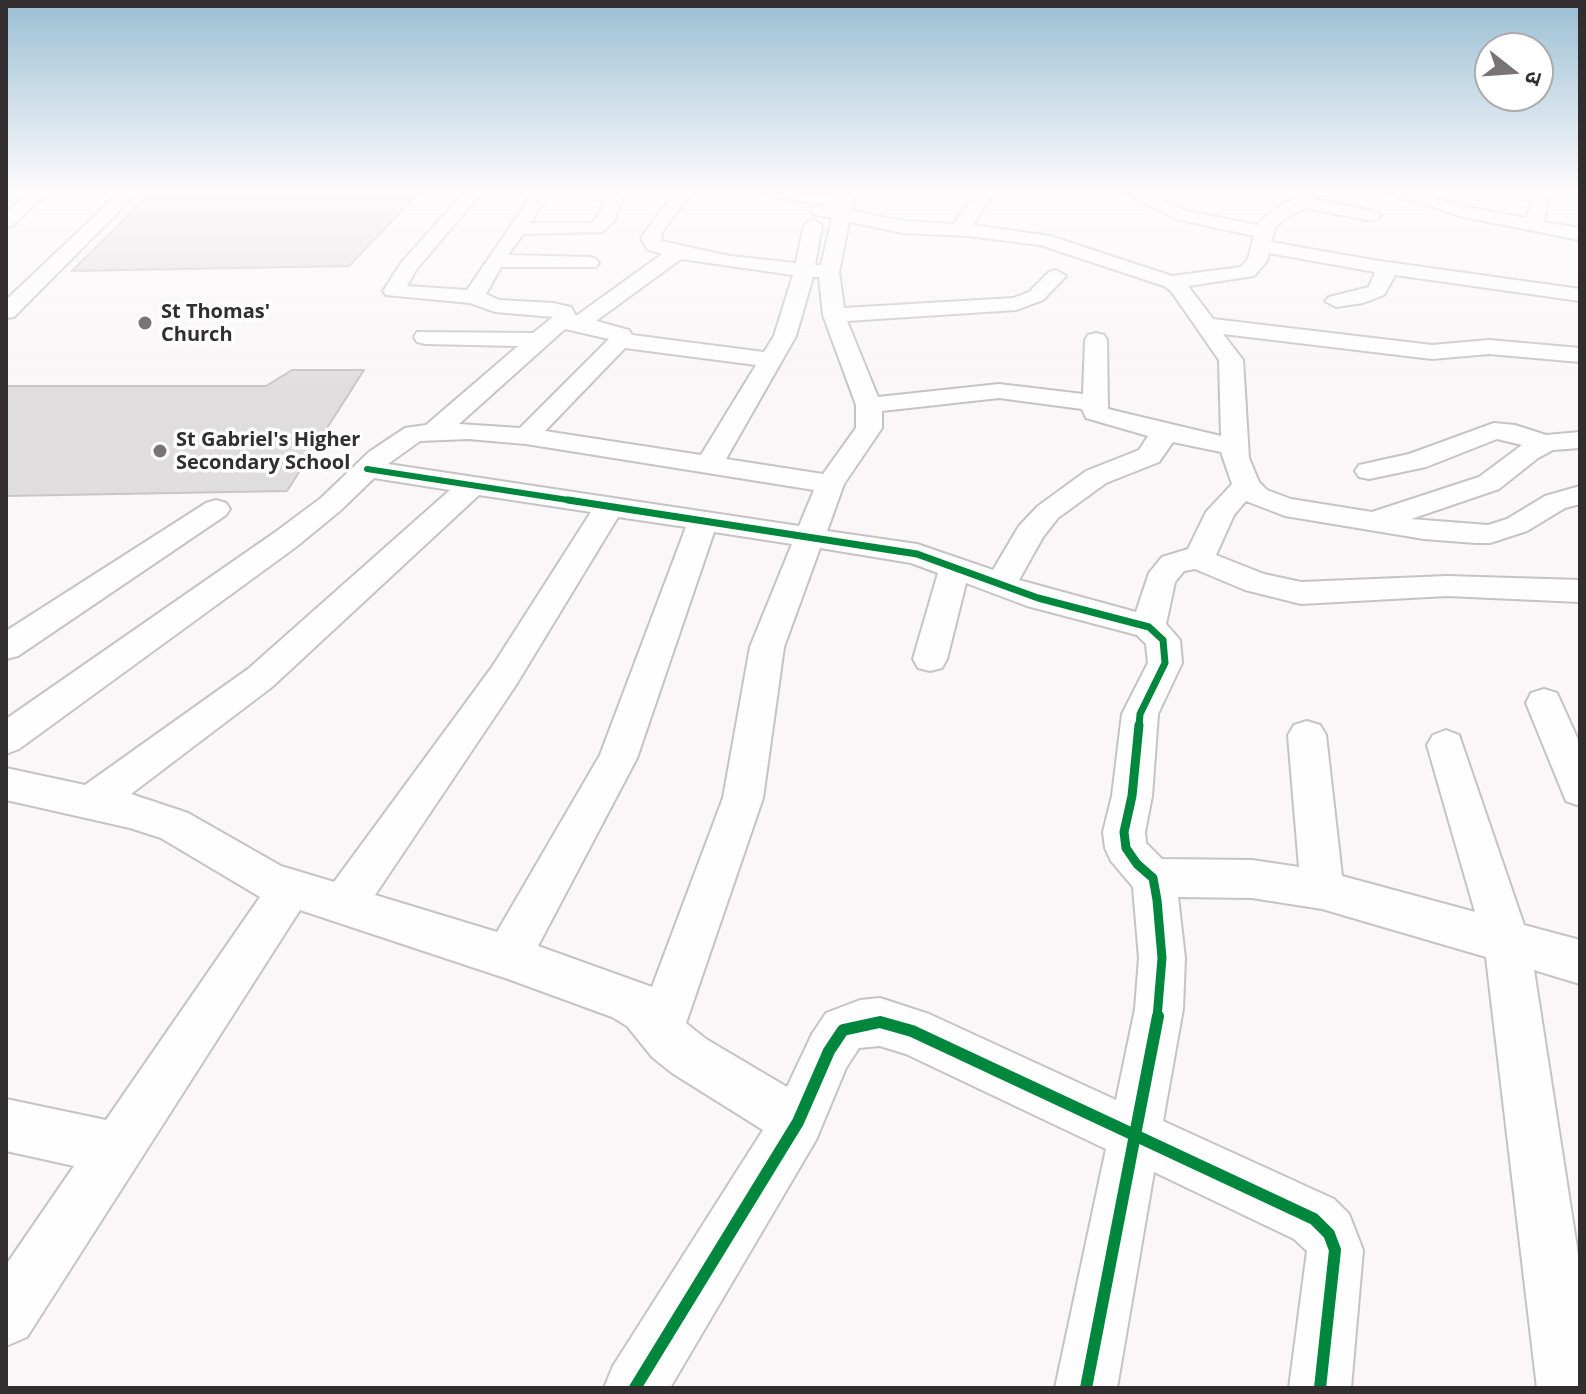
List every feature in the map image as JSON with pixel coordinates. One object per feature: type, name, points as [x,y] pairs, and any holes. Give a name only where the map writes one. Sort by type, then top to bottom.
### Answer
[{"type":"street","points":[[6,312],[16,292],[56,257]]},
{"type":"street","points":[[419,257],[393,288],[397,293],[474,297],[495,306],[553,309],[563,312],[572,322],[621,335],[620,340],[526,436]]},
{"type":"street","points":[[474,297],[498,257]]},
{"type":"street","points":[[434,432],[536,340],[572,322],[671,257]]},
{"type":"street","points":[[707,257],[816,272]]},
{"type":"street","points":[[660,1029],[743,798],[767,647],[830,484],[869,428],[869,405],[816,272],[817,257]]},
{"type":"street","points":[[710,463],[785,336],[822,257]]},
{"type":"street","points":[[1095,257],[1178,287],[1231,360],[1234,451],[1246,485],[1257,496],[1285,507],[1450,533],[1490,534],[1517,525],[1555,502],[1580,495]]},
{"type":"street","points":[[1171,282],[1247,272],[1258,257]]},
{"type":"street","points":[[1339,257],[1385,268],[1580,295]]},
{"type":"street","points":[[495,261],[589,263]]},
{"type":"street","points":[[544,294],[559,263]]},
{"type":"street","points":[[1336,301],[1363,297],[1377,291],[1384,280],[1385,268]]},
{"type":"street","points":[[834,315],[1016,304],[1036,296],[1056,276]]},
{"type":"street","points":[[1205,325],[1423,351],[1489,347],[1580,355]]},
{"type":"street","points":[[425,337],[536,340]]},
{"type":"street","points":[[620,340],[771,360]]},
{"type":"street","points":[[1096,340],[1095,413],[1234,451]]},
{"type":"street","points":[[869,405],[1006,392],[1093,403]]},
{"type":"street","points":[[1369,471],[1416,461],[1494,431],[1515,433],[1544,444]]},
{"type":"street","points":[[1000,585],[1030,533],[1048,512],[1096,477],[1149,456],[1157,448],[1163,432]]},
{"type":"street","points":[[6,739],[285,540],[331,504],[400,441],[414,434],[526,436],[830,484]]},
{"type":"street","points":[[1375,521],[1489,483],[1544,444],[1580,440]]},
{"type":"street","points":[[367,469],[608,509],[917,554],[1050,601],[1149,627],[1163,640],[1165,663],[1140,714],[1132,796],[1124,832],[1126,848],[1137,864],[1153,878],[1161,920],[1159,1009],[1086,1388]]},
{"type":"street","points":[[1199,559],[1221,512],[1246,485]]},
{"type":"street","points":[[91,802],[260,678],[472,486]]},
{"type":"street","points":[[6,647],[216,509]]},
{"type":"street","points":[[342,906],[504,676],[608,509]]},
{"type":"street","points":[[508,957],[618,758],[703,522]]},
{"type":"street","points":[[1149,627],[1157,588],[1166,572],[1183,559],[1199,559],[1256,583],[1301,593],[1447,586],[1580,591]]},
{"type":"street","points":[[930,659],[955,566]]},
{"type":"street","points":[[1559,721],[1580,790]]},
{"type":"street","points":[[1307,735],[1322,890]]},
{"type":"street","points":[[1446,745],[1507,943],[1568,1388]]},
{"type":"street","points":[[6,784],[91,802],[174,825],[269,881],[508,957],[626,999],[644,1009],[689,1056],[798,1122]]},
{"type":"street","points":[[1153,878],[1252,879],[1322,890],[1580,962]]},
{"type":"street","points":[[6,1316],[290,889]]},
{"type":"street","points":[[635,1388],[798,1122],[829,1051],[843,1030],[880,1022],[912,1031],[1314,1219],[1329,1234],[1335,1250],[1320,1388]]},
{"type":"street","points":[[6,1125],[116,1148]]},
{"type":"building","points":[[86,257],[358,257],[349,266],[72,271]]},
{"type":"building","name":"St Gabriel's Higher Secondary School","points":[[292,370],[364,370],[287,491],[6,496],[6,386],[266,386]]},
{"type":"cycle path","points":[[367,469],[917,554],[1038,598],[1149,627],[1163,640],[1165,663],[1140,714],[1132,796],[1124,832],[1126,848],[1137,864],[1153,878],[1162,958],[1159,1009],[1086,1388]]},
{"type":"cycle path","points":[[635,1388],[798,1122],[829,1051],[843,1030],[880,1022],[912,1031],[1314,1219],[1329,1234],[1335,1250],[1320,1388]]},
{"type":"place","name":"St Thomas' Church","points":[[145,323]]},
{"type":"place","name":"St Gabriel's Higher Secondary School","points":[[160,451]]}]
